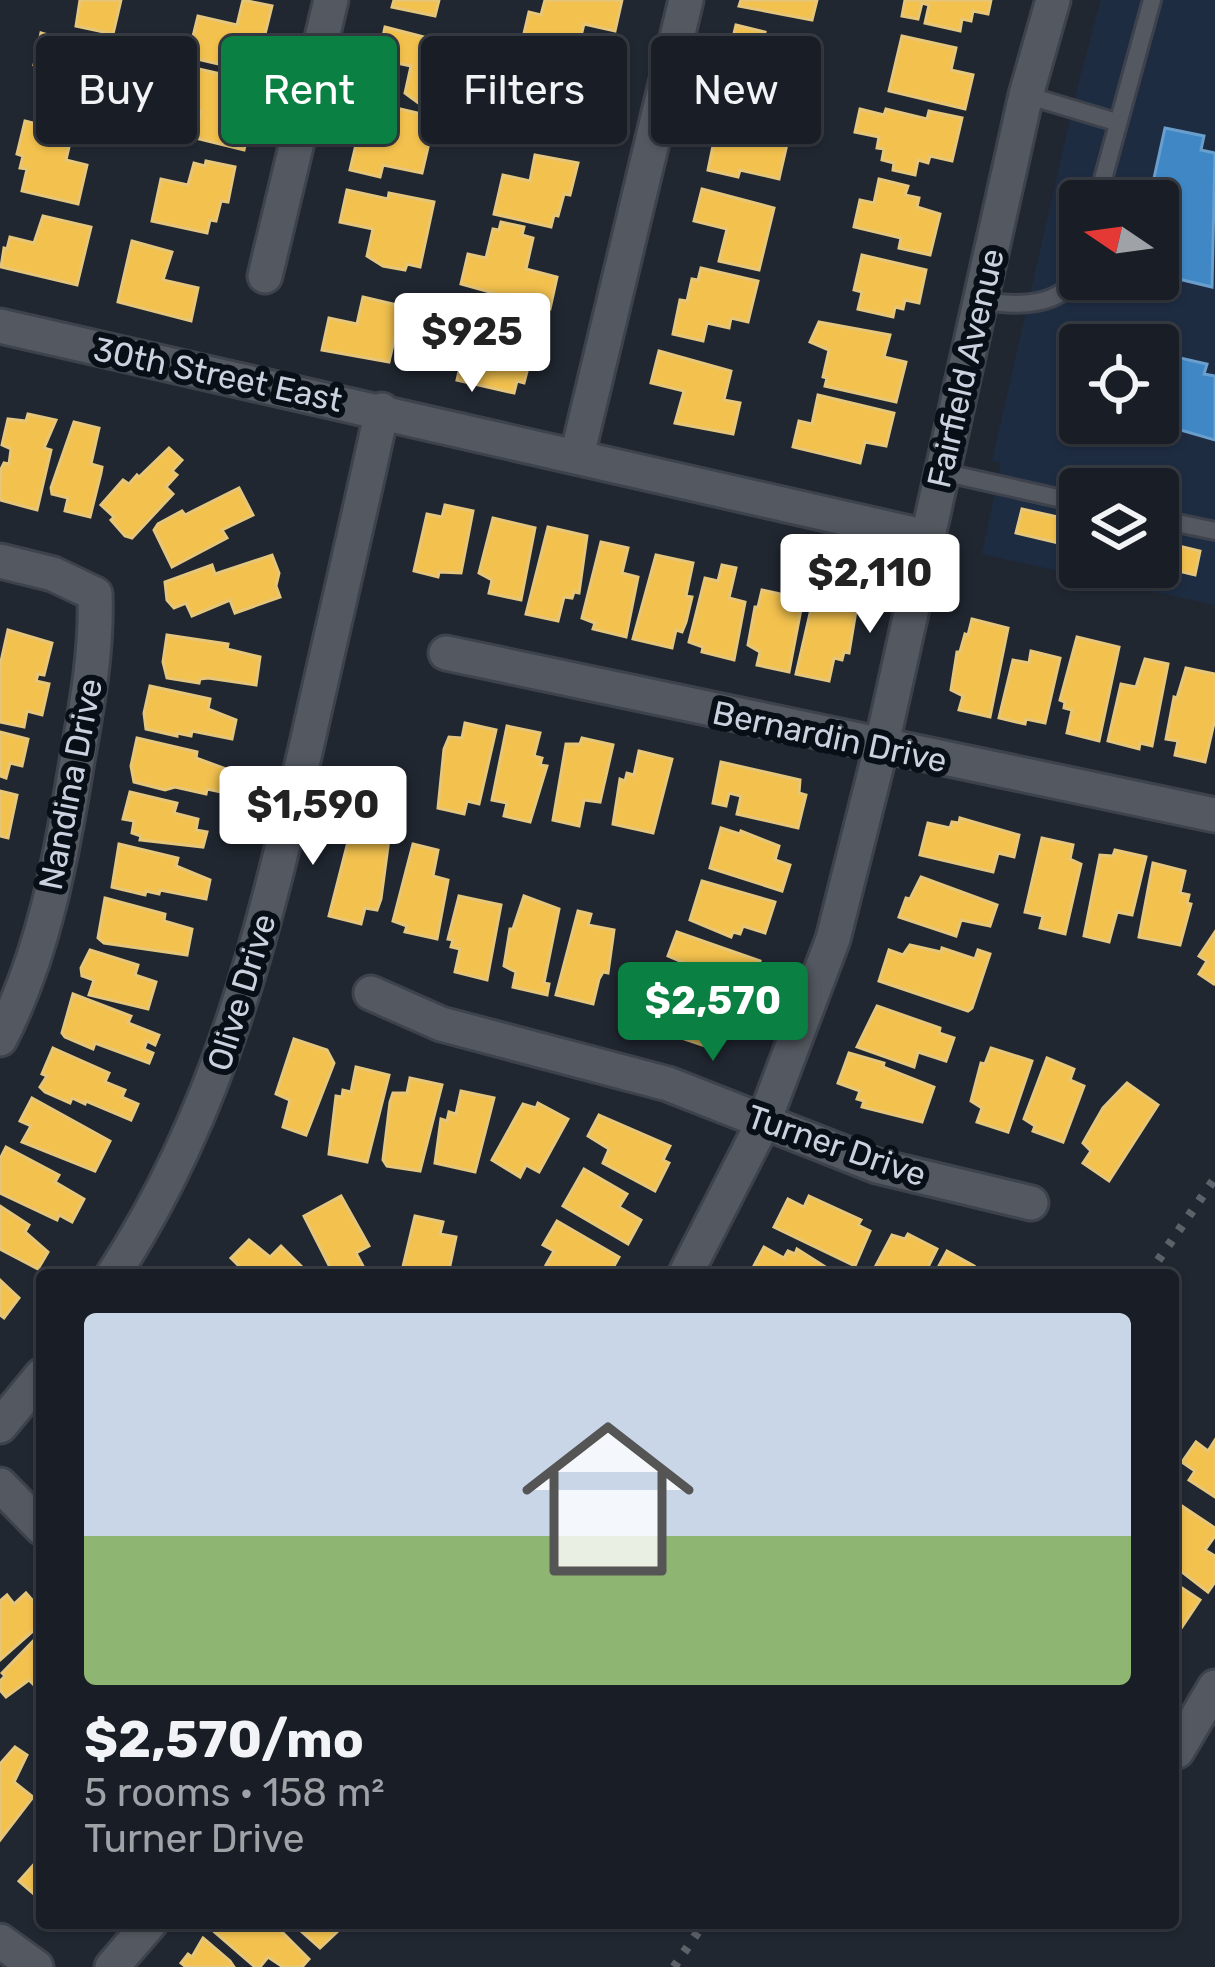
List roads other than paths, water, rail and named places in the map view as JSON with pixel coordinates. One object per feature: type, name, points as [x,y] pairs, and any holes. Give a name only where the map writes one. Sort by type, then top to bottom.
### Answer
[{"type":"street","points":[[265,276],[331,0]]},
{"type":"street","points":[[578,455],[686,0]]},
{"type":"street","name":"Fairfield Avenue","points":[[688,1269],[764,1121],[833,939],[881,748],[1026,95],[1053,0]]},
{"type":"street","name":"30th Street East","points":[[0,326],[927,537]]},
{"type":"street","name":"Olive Drive","points":[[117,1269],[142,1231],[204,1107],[247,988],[382,410]]},
{"type":"street","name":"Nandina Drive","points":[[0,562],[53,574],[94,594],[97,644],[61,860],[15,1010],[0,1039]]},
{"type":"street","name":"Bernardin Drive","points":[[446,653],[1215,815]]},
{"type":"street","name":"Turner Drive","points":[[371,993],[441,1024],[668,1084],[877,1166],[1031,1203]]},
{"type":"street","points":[[0,1426],[36,1382]]},
{"type":"street","points":[[0,1485],[36,1522]]},
{"type":"street","points":[[1179,1748],[1215,1687]]},
{"type":"street","points":[[112,1967],[145,1929]]},
{"type":"street","points":[[0,1941],[36,1967]]},
{"type":"lane","points":[[1102,180],[1152,0]]},
{"type":"lane","points":[[1026,95],[1116,122]]},
{"type":"lane","points":[[981,300],[1011,307],[1059,293]]},
{"type":"lane","points":[[942,472],[1059,498]]},
{"type":"lane","points":[[1179,523],[1215,530]]},
{"type":"railway","points":[[1152,1269],[1215,1178]]},
{"type":"railway","points":[[674,1967],[700,1929]]}]
